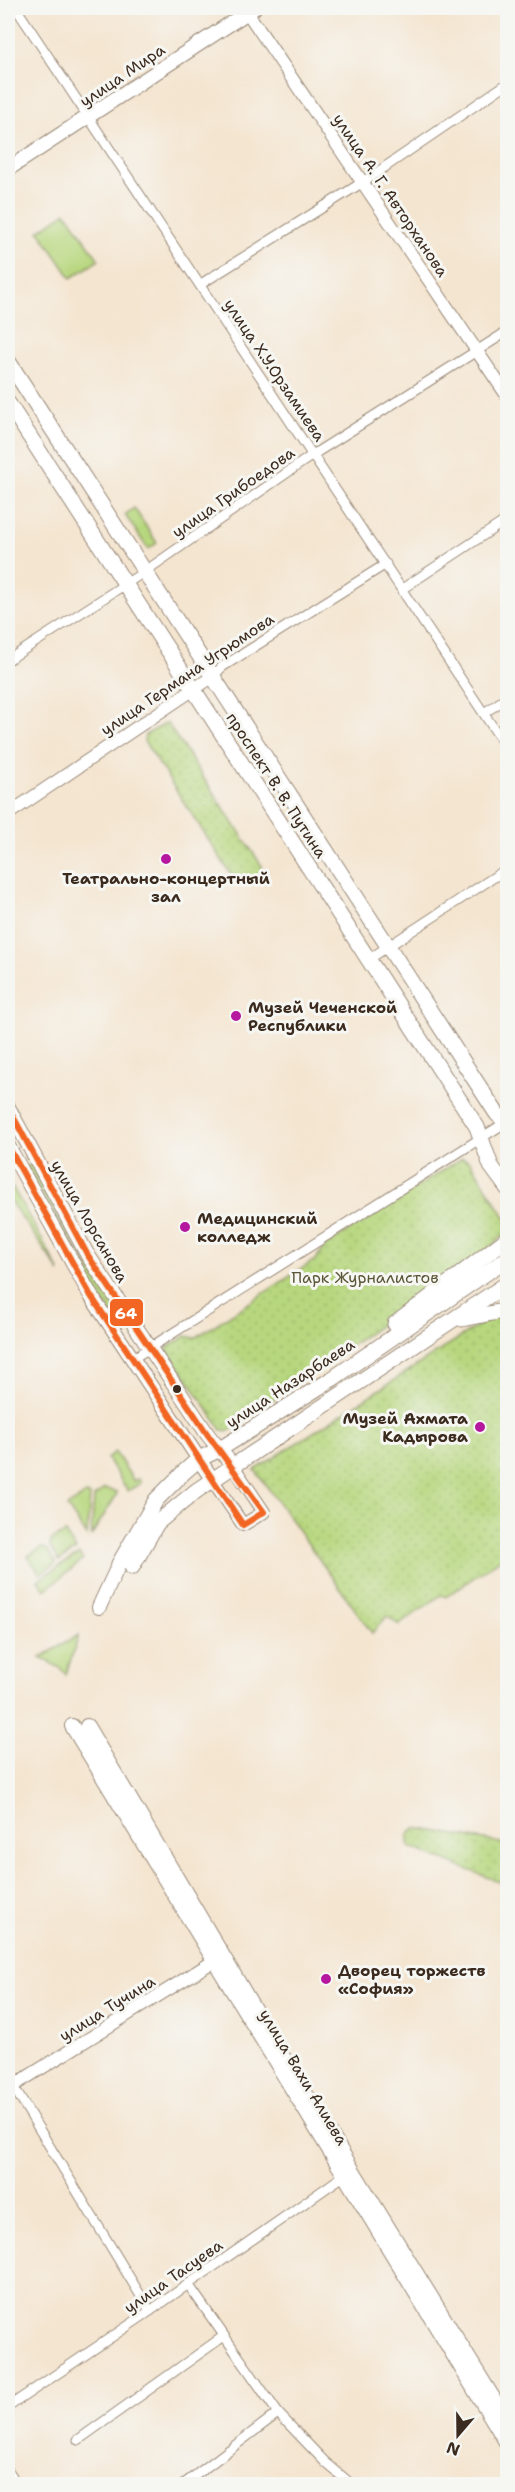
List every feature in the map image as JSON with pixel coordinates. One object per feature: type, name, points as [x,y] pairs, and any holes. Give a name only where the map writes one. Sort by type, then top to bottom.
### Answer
[{"type":"main road","name":"улица Мира","points":[[8,169],[250,10]]},
{"type":"main road","name":"проспект В. В. Путина","points":[[8,361],[497,1114],[507,1123]]},
{"type":"main road","name":"проспект В. В. Путина","points":[[8,404],[477,1127],[491,1166],[504,1185],[507,1201]]},
{"type":"main road","name":"улица Лорсанова","points":[[8,1107],[87,1254],[149,1348],[233,1466]]},
{"type":"main road","points":[[8,1146],[64,1251],[212,1479]]},
{"type":"main road","points":[[317,1389],[332,1371],[507,1238]]},
{"type":"main road","name":"улица Назарбаева","points":[[126,1565],[156,1500],[174,1479],[199,1460],[317,1389],[507,1258]]},
{"type":"main road","points":[[99,1607],[157,1523],[212,1479],[507,1283]]},
{"type":"main road","points":[[451,1322],[493,1311],[507,1310]]},
{"type":"main road","name":"улица Вахи Алиева","points":[[72,1726],[507,2422]]},
{"type":"main road","name":"улица Вахи Алиева","points":[[87,1726],[219,1959]]},
{"type":"main road","name":"улица Вахи Алиева","points":[[349,2172],[507,2445]]},
{"type":"street","name":"улица Х.У.Орзамиева","points":[[16,8],[314,454],[507,750]]},
{"type":"street","name":"улица А. Г. Авторханова","points":[[250,10],[507,397]]},
{"type":"street","points":[[201,284],[363,182],[507,83]]},
{"type":"street","name":"улица Грибоедова","points":[[8,660],[144,572],[314,454],[507,331]]},
{"type":"street","points":[[402,589],[507,519]]},
{"type":"street","name":"улица Германа Угрюмова","points":[[8,813],[194,690],[222,668],[386,564]]},
{"type":"street","points":[[483,713],[507,697]]},
{"type":"street","points":[[369,959],[507,868]]},
{"type":"street","points":[[132,1359],[507,1123]]},
{"type":"street","points":[[212,1479],[243,1525],[264,1512],[233,1466]]},
{"type":"street","name":"улица Тучина","points":[[9,2084],[219,1959]]},
{"type":"street","points":[[9,2084],[150,2311]]},
{"type":"street","name":"улица Тасуева","points":[[8,2407],[349,2172]]},
{"type":"street","points":[[188,2284],[278,2413],[325,2462],[351,2484]]},
{"type":"street","points":[[78,2440],[224,2336]]},
{"type":"street","points":[[184,2484],[278,2413]]},
{"type":"street","points":[[8,2474],[15,2484]]},
{"type":"green space","points":[[66,212],[99,260],[71,278],[39,231]]},
{"type":"green space","points":[[134,508],[157,543],[148,549],[125,515]]},
{"type":"green space","points":[[167,723],[262,866],[261,873],[244,884],[236,882],[144,741],[145,735]]},
{"type":"green space","name":"Парк Журналистов","points":[[462,1158],[470,1161],[507,1220],[507,1232],[490,1248],[229,1431],[222,1430],[166,1348],[186,1336],[195,1338],[315,1260],[325,1246]]},
{"type":"green space","points":[[31,1164],[77,1250],[130,1329],[125,1332],[92,1284],[26,1167]]},
{"type":"green space","points":[[13,1188],[60,1272],[8,1200],[8,1192]]},
{"type":"green space","points":[[507,1317],[507,1554],[446,1597],[441,1595],[399,1625],[387,1616],[372,1633],[255,1470],[490,1318]]},
{"type":"green space","points":[[115,1452],[134,1481],[139,1478],[141,1483],[128,1491],[107,1459]]},
{"type":"green space","points":[[104,1489],[117,1492],[116,1496],[91,1536],[94,1497]]},
{"type":"green space","points":[[86,1494],[90,1496],[87,1536],[67,1507]]},
{"type":"green space","points":[[65,1533],[76,1550],[59,1561],[50,1547],[51,1541]]},
{"type":"green space","points":[[41,1548],[47,1549],[56,1563],[40,1574],[28,1556]]},
{"type":"green space","points":[[79,1554],[83,1560],[45,1590],[38,1580]]},
{"type":"green space","points":[[79,1635],[66,1674],[59,1667],[40,1658]]},
{"type":"green space","points":[[416,1828],[507,1844],[507,1885],[410,1847],[408,1837]]},
{"type":"transit line","name":"64","points":[[8,1107],[87,1254],[208,1435],[264,1512],[243,1525],[91,1296],[8,1146]]},
{"type":"place","name":"Театрально-концертный зал","points":[[166,859]]},
{"type":"place","name":"Музей Чеченской Республики","points":[[236,1016]]},
{"type":"place","name":"Медицинский колледж","points":[[185,1227]]},
{"type":"place","name":"Музей Ахмата Кадырова","points":[[480,1427]]},
{"type":"place","name":"Дворец торжеств «София»","points":[[326,1979]]}]
